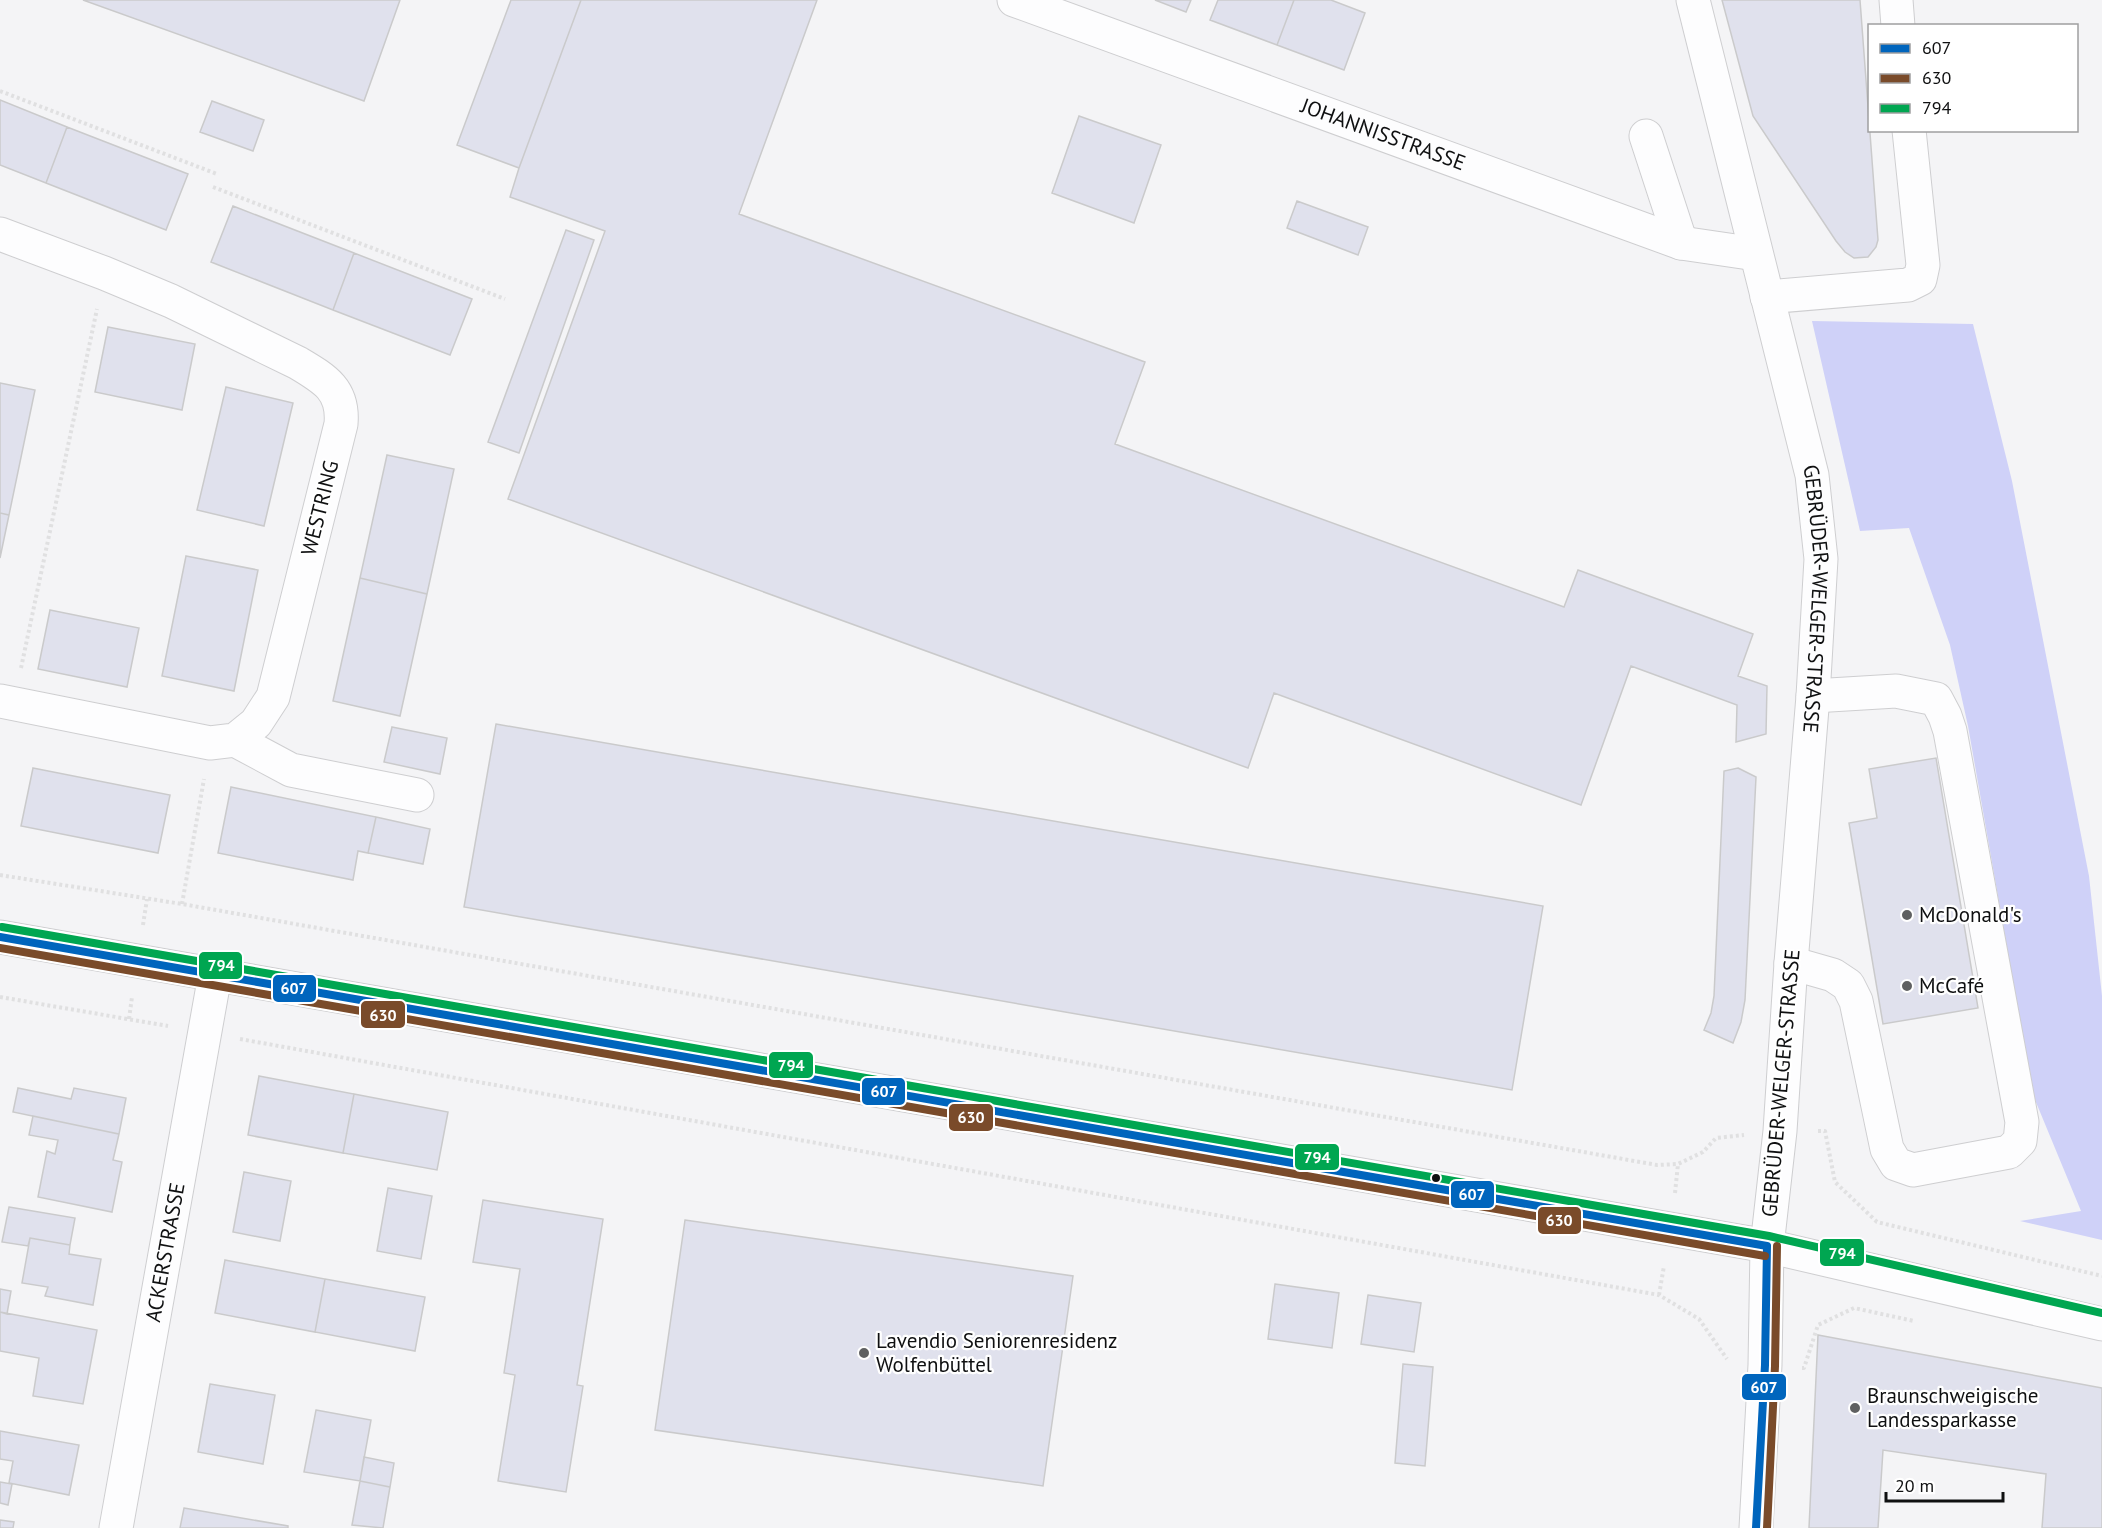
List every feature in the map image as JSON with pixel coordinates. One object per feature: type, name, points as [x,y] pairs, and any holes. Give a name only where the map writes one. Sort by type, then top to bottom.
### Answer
[{"type":"main road","name":"JOHANNISSTRASSE","points":[[1014,0],[1681,243],[1756,254]]},
{"type":"main road","name":"GEBRÜDER-WELGER-STRASSE","points":[[1693,0],[1812,475],[1821,559],[1814,696],[1791,963],[1780,1131],[1767,1246],[1765,1365],[1756,1528]]},
{"type":"main road","points":[[1896,0],[1898,24]]},
{"type":"main road","points":[[1767,297],[1908,285],[1920,279],[1923,265],[1909,132]]},
{"type":"main road","points":[[1646,136],[1681,243]]},
{"type":"main road","name":"WESTRING","points":[[0,234],[171,301],[298,363],[318,375],[338,394],[342,410],[341,424],[273,697],[256,723],[222,741]]},
{"type":"main road","points":[[1791,963],[1833,975],[1848,985],[1856,1001],[1887,1149],[1896,1164],[1913,1170],[2009,1152],[2020,1141],[2022,1122],[1950,731],[1945,716],[1936,699],[1896,691],[1814,696]]},
{"type":"main road","points":[[7,703],[222,741],[291,770],[417,795]]},
{"type":"main road","points":[[0,937],[1767,1246],[2091,1321]]},
{"type":"main road","name":"ACKERSTRASSE","points":[[116,1528],[215,975]]},
{"type":"path","points":[[0,91],[217,174]]},
{"type":"path","points":[[213,187],[505,299]]},
{"type":"path","points":[[7,703],[104,273]]},
{"type":"path","points":[[182,904],[222,741]]},
{"type":"path","points":[[0,875],[182,904],[1657,1165],[1678,1164],[1703,1152],[1716,1138],[1780,1131]]},
{"type":"path","points":[[0,997],[1659,1295],[1699,1319],[1728,1362]]},
{"type":"path","points":[[1816,1131],[1825,1131],[1835,1182],[1877,1222],[2102,1276]]},
{"type":"path","points":[[1804,1368],[1818,1325],[1854,1308]]},
{"type":"shaded area","points":[[1812,321],[1973,324],[2012,481],[2089,876],[2102,996],[2102,1240],[2020,1221],[2081,1211],[2033,1095],[1968,726],[1950,645],[1909,528],[1860,531]]},
{"type":"building","points":[[83,0],[400,0],[364,101]]},
{"type":"building","points":[[511,0],[581,0],[519,168],[457,145]]},
{"type":"building","points":[[581,0],[817,0],[739,214],[1145,362],[1115,444],[1564,607],[1578,570],[1753,634],[1738,676],[1767,686],[1766,734],[1736,742],[1737,705],[1631,666],[1581,805],[1274,693],[1248,768],[508,499],[605,231],[510,197]]},
{"type":"building","points":[[1155,0],[1191,0],[1186,12]]},
{"type":"building","points":[[1218,0],[1294,0],[1277,45],[1210,20]]},
{"type":"building","points":[[1294,0],[1331,0],[1365,13],[1344,70],[1277,45]]},
{"type":"building","points":[[1722,0],[1860,0],[1868,132],[1870,132],[1878,240],[1876,247],[1868,257],[1854,258],[1845,252],[1836,241],[1753,116]]},
{"type":"building","points":[[0,100],[67,127],[46,183],[0,165]]},
{"type":"building","points":[[212,101],[264,120],[253,151],[200,132]]},
{"type":"building","points":[[1079,116],[1161,145],[1134,223],[1052,193]]},
{"type":"building","points":[[67,127],[188,174],[166,230],[46,183]]},
{"type":"building","points":[[1297,201],[1368,227],[1358,255],[1287,228]]},
{"type":"building","points":[[233,206],[354,253],[333,310],[211,262]]},
{"type":"building","points":[[566,230],[594,240],[519,453],[488,442]]},
{"type":"building","points":[[354,253],[472,299],[450,355],[333,310]]},
{"type":"building","points":[[108,327],[195,344],[182,410],[95,392]]},
{"type":"building","points":[[0,383],[35,390],[9,515],[0,513]]},
{"type":"building","points":[[226,387],[293,403],[264,526],[197,510]]},
{"type":"building","points":[[387,455],[454,469],[427,594],[360,578]]},
{"type":"building","points":[[0,513],[9,515],[0,558]]},
{"type":"building","points":[[186,556],[258,570],[234,691],[162,676]]},
{"type":"building","points":[[360,578],[427,594],[400,716],[333,701]]},
{"type":"building","points":[[50,610],[139,628],[127,687],[38,669]]},
{"type":"building","points":[[496,724],[1543,906],[1512,1090],[464,907]]},
{"type":"building","points":[[392,727],[447,738],[440,774],[384,762]]},
{"type":"building","points":[[1936,758],[1978,1008],[1883,1024],[1849,823],[1877,818],[1869,769]]},
{"type":"building","points":[[33,768],[170,795],[158,853],[21,826]]},
{"type":"building","points":[[1738,768],[1756,777],[1745,1000],[1741,1022],[1733,1043],[1704,1030],[1711,1013],[1714,996],[1724,771]]},
{"type":"building","points":[[231,787],[376,817],[368,853],[358,851],[353,880],[218,853]]},
{"type":"building","points":[[376,817],[430,829],[423,864],[368,853]]},
{"type":"building","points":[[259,1076],[354,1094],[343,1153],[248,1135]]},
{"type":"building","points":[[18,1088],[71,1099],[74,1088],[126,1098],[119,1134],[13,1112]]},
{"type":"building","points":[[354,1094],[448,1112],[437,1170],[343,1153]]},
{"type":"building","points":[[33,1116],[119,1134],[113,1160],[122,1162],[112,1212],[38,1197],[47,1151],[55,1154],[58,1140],[29,1135]]},
{"type":"building","points":[[244,1172],[291,1181],[280,1241],[233,1232]]},
{"type":"building","points":[[388,1188],[432,1196],[421,1259],[377,1251]]},
{"type":"building","points":[[483,1200],[603,1219],[577,1385],[583,1386],[566,1492],[498,1481],[515,1375],[504,1373],[520,1269],[473,1262]]},
{"type":"building","points":[[9,1207],[75,1218],[70,1245],[30,1238],[28,1246],[2,1242]]},
{"type":"building","name":"Lavendio Seniorenresidenz Wolfenbüttel","points":[[685,1220],[1073,1276],[1043,1486],[655,1430]]},
{"type":"building","points":[[30,1238],[70,1245],[69,1254],[101,1259],[93,1305],[45,1296],[48,1287],[22,1283]]},
{"type":"building","points":[[225,1260],[325,1279],[315,1332],[215,1313]]},
{"type":"building","points":[[325,1279],[425,1297],[415,1351],[315,1332]]},
{"type":"building","points":[[1275,1284],[1339,1293],[1332,1348],[1268,1339]]},
{"type":"building","points":[[0,1289],[11,1291],[7,1314],[0,1312]]},
{"type":"building","points":[[1368,1295],[1421,1303],[1414,1352],[1361,1344]]},
{"type":"building","points":[[0,1312],[97,1330],[83,1404],[33,1396],[39,1358],[0,1351]]},
{"type":"building","points":[[1818,1335],[2102,1388],[2102,1528],[2042,1528],[2046,1474],[1883,1450],[1878,1528],[1809,1528]]},
{"type":"building","points":[[1403,1364],[1433,1367],[1425,1466],[1395,1463]]},
{"type":"building","points":[[210,1384],[275,1395],[263,1464],[198,1452]]},
{"type":"building","points":[[316,1410],[371,1420],[360,1481],[304,1472]]},
{"type":"building","points":[[0,1431],[79,1445],[69,1495],[9,1483],[13,1461],[0,1459]]},
{"type":"building","points":[[364,1457],[394,1463],[390,1487],[360,1481]]},
{"type":"building","points":[[360,1481],[390,1487],[383,1528],[352,1525]]},
{"type":"building","points":[[0,1482],[12,1484],[8,1505],[0,1503]]},
{"type":"building","points":[[184,1508],[288,1526],[288,1528],[180,1528]]},
{"type":"building","points":[[0,1520],[14,1522],[13,1528],[0,1528]]},
{"type":"transit line","name":"794","points":[[2,927],[1769,1236],[2102,1313]]},
{"type":"transit line","name":"607","points":[[0,937],[1767,1246]]},
{"type":"transit line","name":"630","points":[[0,948],[1765,1256]]},
{"type":"transit line","name":"607","points":[[1756,1528],[1765,1365],[1767,1246]]},
{"type":"transit line","name":"630","points":[[1767,1528],[1775,1366],[1777,1246]]},
{"type":"place","name":"McDonald's","points":[[1907,915]]},
{"type":"place","name":"McCafé","points":[[1907,986]]},
{"type":"place","name":"Lavendio Seniorenresidenz Wolfenbüttel","points":[[864,1353]]},
{"type":"place","name":"Braunschweigische Landessparkasse","points":[[1855,1408]]}]
